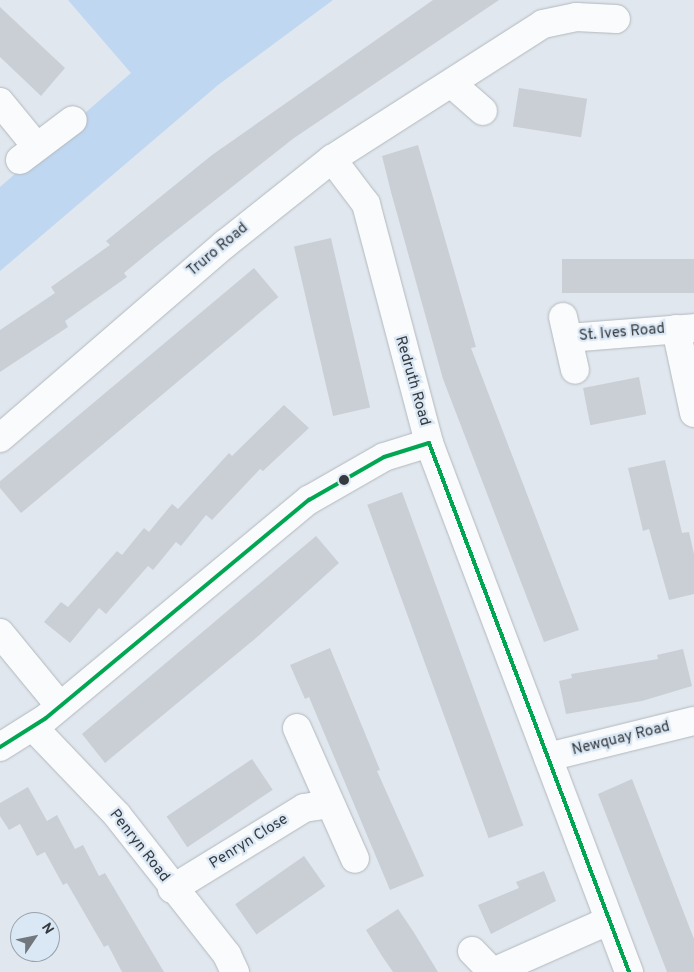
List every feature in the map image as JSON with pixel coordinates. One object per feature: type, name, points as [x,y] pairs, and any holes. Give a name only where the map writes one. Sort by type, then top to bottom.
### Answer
[{"type":"street","name":"Truro Road","points":[[0,438],[225,244],[332,158],[556,18],[616,19]]},
{"type":"street","points":[[452,84],[482,111]]},
{"type":"street","points":[[0,102],[28,153],[73,120]]},
{"type":"street","name":"Redruth Road","points":[[332,158],[366,204],[429,443],[629,972]]},
{"type":"street","name":"St. Ives Road","points":[[575,370],[566,327],[685,328],[694,413]]},
{"type":"street","points":[[0,747],[33,727],[60,706],[310,500],[384,457],[429,443]]},
{"type":"street","points":[[0,633],[60,706]]},
{"type":"street","name":"Newquay Road","points":[[548,757],[694,721]]},
{"type":"street","name":"Penryn Road","points":[[33,727],[118,815],[172,889],[226,955],[235,972]]},
{"type":"street","points":[[297,728],[328,804],[355,859]]},
{"type":"street","name":"Penryn Close","points":[[172,889],[304,808],[328,804]]},
{"type":"street","points":[[472,951],[492,972],[599,924],[611,926]]},
{"type":"shaded area","points":[[68,0],[333,0],[218,85],[0,271],[0,187],[131,73]]},
{"type":"building","points":[[433,0],[499,0],[294,138],[124,273],[127,277],[65,321],[68,327],[0,372],[0,330],[55,293],[51,287],[110,245],[106,241],[212,155]]},
{"type":"building","points":[[0,7],[65,68],[41,96],[0,57]]},
{"type":"building","points":[[519,88],[587,99],[581,137],[513,127]]},
{"type":"building","points":[[418,145],[476,347],[471,348],[579,630],[544,642],[443,379],[391,192],[382,156]]},
{"type":"building","points":[[331,238],[370,408],[333,416],[294,247]]},
{"type":"building","points":[[562,259],[694,259],[694,293],[562,293]]},
{"type":"building","points":[[254,268],[278,297],[21,513],[0,488],[0,481]]},
{"type":"building","points":[[639,377],[646,414],[590,425],[583,388]]},
{"type":"building","points":[[284,405],[309,428],[263,471],[260,469],[212,520],[206,515],[181,546],[176,542],[153,570],[148,566],[106,614],[99,608],[70,643],[44,622],[61,602],[68,607],[117,551],[122,555],[144,528],[149,532],[172,504],[178,509],[229,453],[232,456]]},
{"type":"building","points":[[665,460],[682,533],[689,532],[694,554],[694,594],[669,600],[649,529],[643,531],[628,468]]},
{"type":"building","points":[[402,492],[523,826],[489,838],[367,505]]},
{"type":"building","points":[[316,536],[339,563],[256,638],[105,763],[82,734]]},
{"type":"building","points":[[330,648],[380,770],[377,771],[424,876],[390,890],[309,697],[305,699],[290,665]]},
{"type":"building","points":[[683,649],[692,686],[642,701],[566,714],[559,681],[572,678],[571,674],[658,659],[657,655]]},
{"type":"building","points":[[252,759],[273,790],[187,847],[167,817]]},
{"type":"building","points":[[632,779],[694,939],[694,972],[667,972],[598,794]]},
{"type":"building","points":[[28,787],[47,821],[57,815],[75,849],[83,845],[99,876],[105,873],[164,972],[122,972],[108,945],[104,947],[67,883],[63,885],[45,852],[37,856],[20,824],[9,830],[0,816],[0,803]]},
{"type":"building","points":[[304,856],[325,886],[256,934],[235,904]]},
{"type":"building","points":[[544,871],[556,901],[491,934],[478,905],[519,888],[516,882]]},
{"type":"building","points":[[398,909],[438,972],[393,972],[382,956],[366,930]]},
{"type":"transit line","points":[[0,747],[46,718],[309,500],[384,457],[429,443],[629,972]]}]
